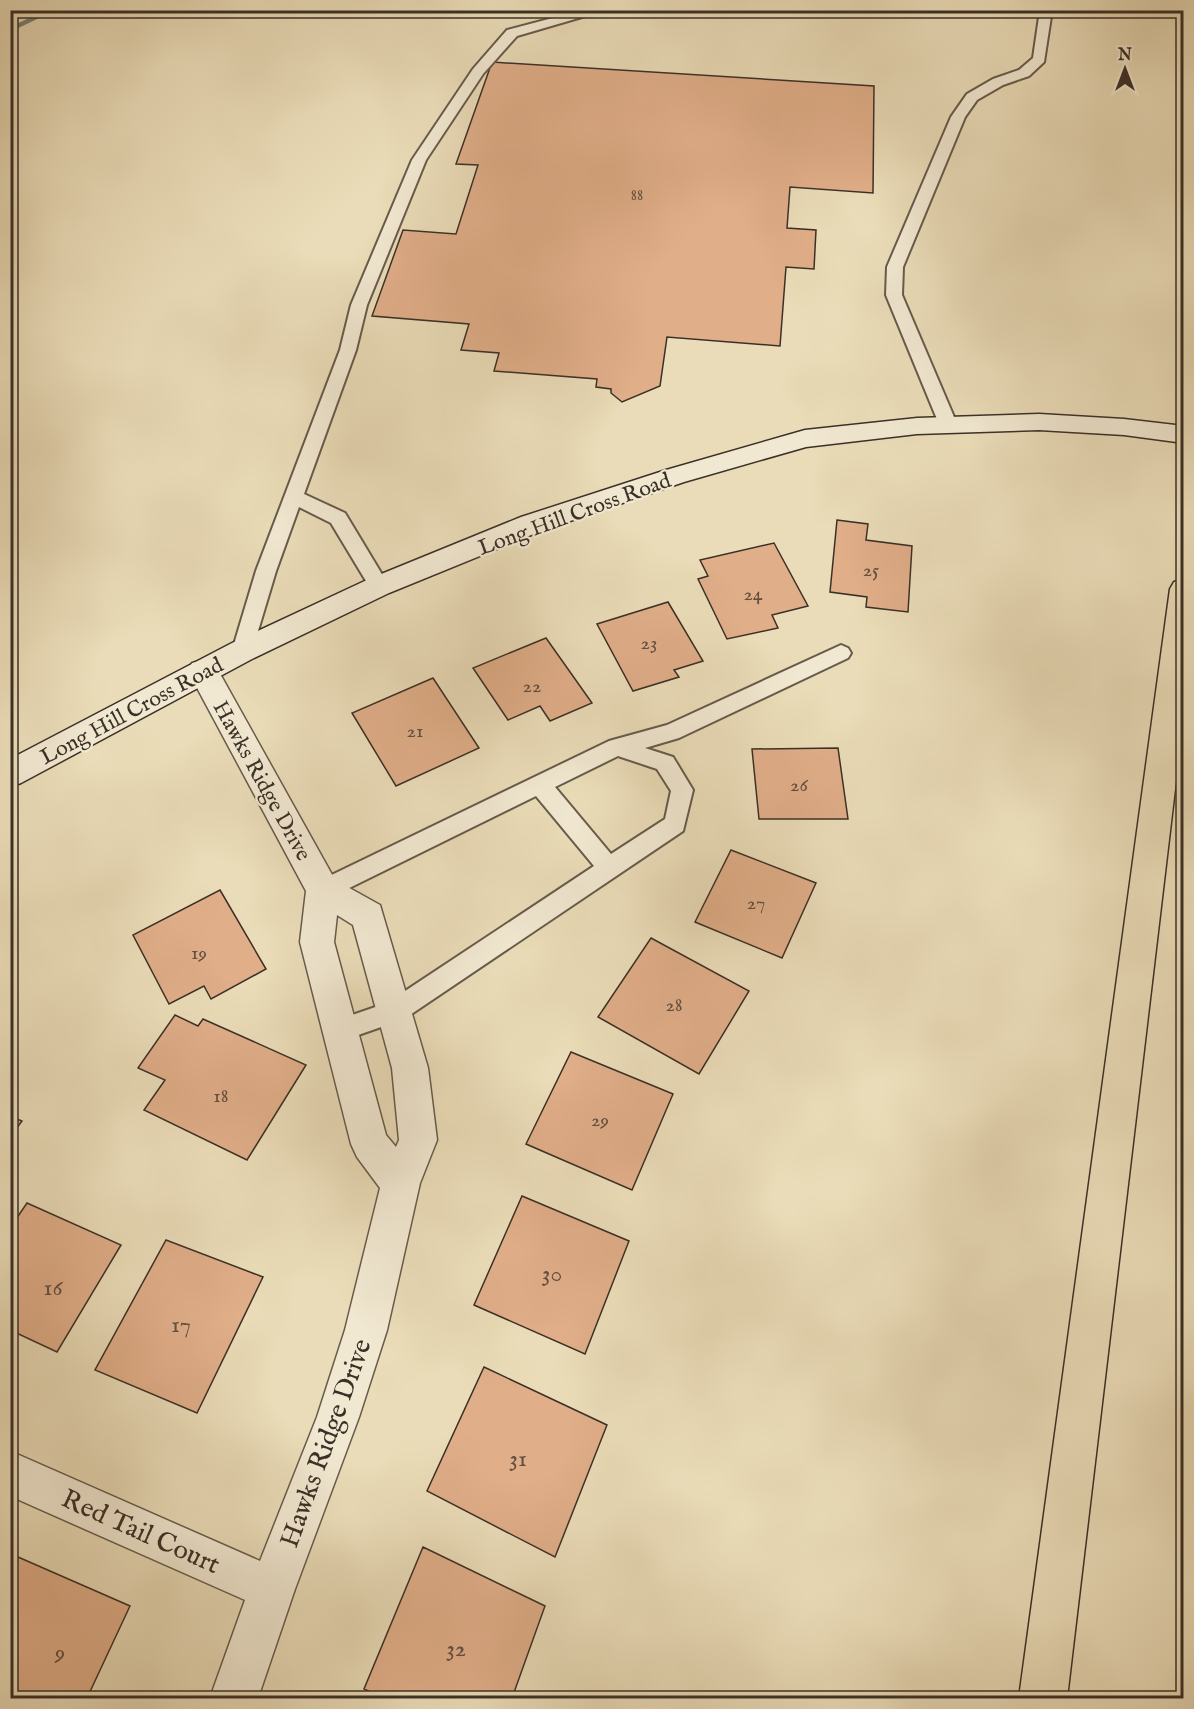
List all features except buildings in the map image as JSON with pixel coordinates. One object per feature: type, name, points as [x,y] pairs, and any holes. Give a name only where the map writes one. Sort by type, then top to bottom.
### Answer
[{"type":"highway","points":[[1043,1698],[1184,589]]},
{"type":"street","name":"Long Hill Cross Road","points":[[10,774],[242,651],[379,586],[531,524],[675,476],[805,439],[917,426],[1039,422],[1124,427],[1184,435]]},
{"type":"street","name":"Hawks Ridge Drive","points":[[203,671],[322,890],[368,916],[410,1068],[418,1140],[401,1183],[366,1330],[338,1417],[272,1589],[234,1698]]},
{"type":"street","points":[[322,890],[317,942],[370,1144],[401,1183]]},
{"type":"street","name":"Red Tail Court","points":[[10,1473],[272,1589]]},
{"type":"lane","points":[[242,651],[266,571],[348,350],[359,305],[419,160],[478,72],[512,33],[600,10]]},
{"type":"lane","points":[[948,424],[894,295],[895,267],[958,117],[972,97],[998,82],[1024,73],[1039,59],[1046,10]]},
{"type":"lane","points":[[293,497],[338,518],[379,586]]},
{"type":"lane","points":[[322,890],[617,747],[672,732],[841,653]]},
{"type":"lane","points":[[341,1030],[394,1011],[675,824],[682,790],[665,763],[617,747]]},
{"type":"lane","points":[[539,784],[609,868]]},
{"type":"waterway","points":[[10,30],[53,10]]}]
